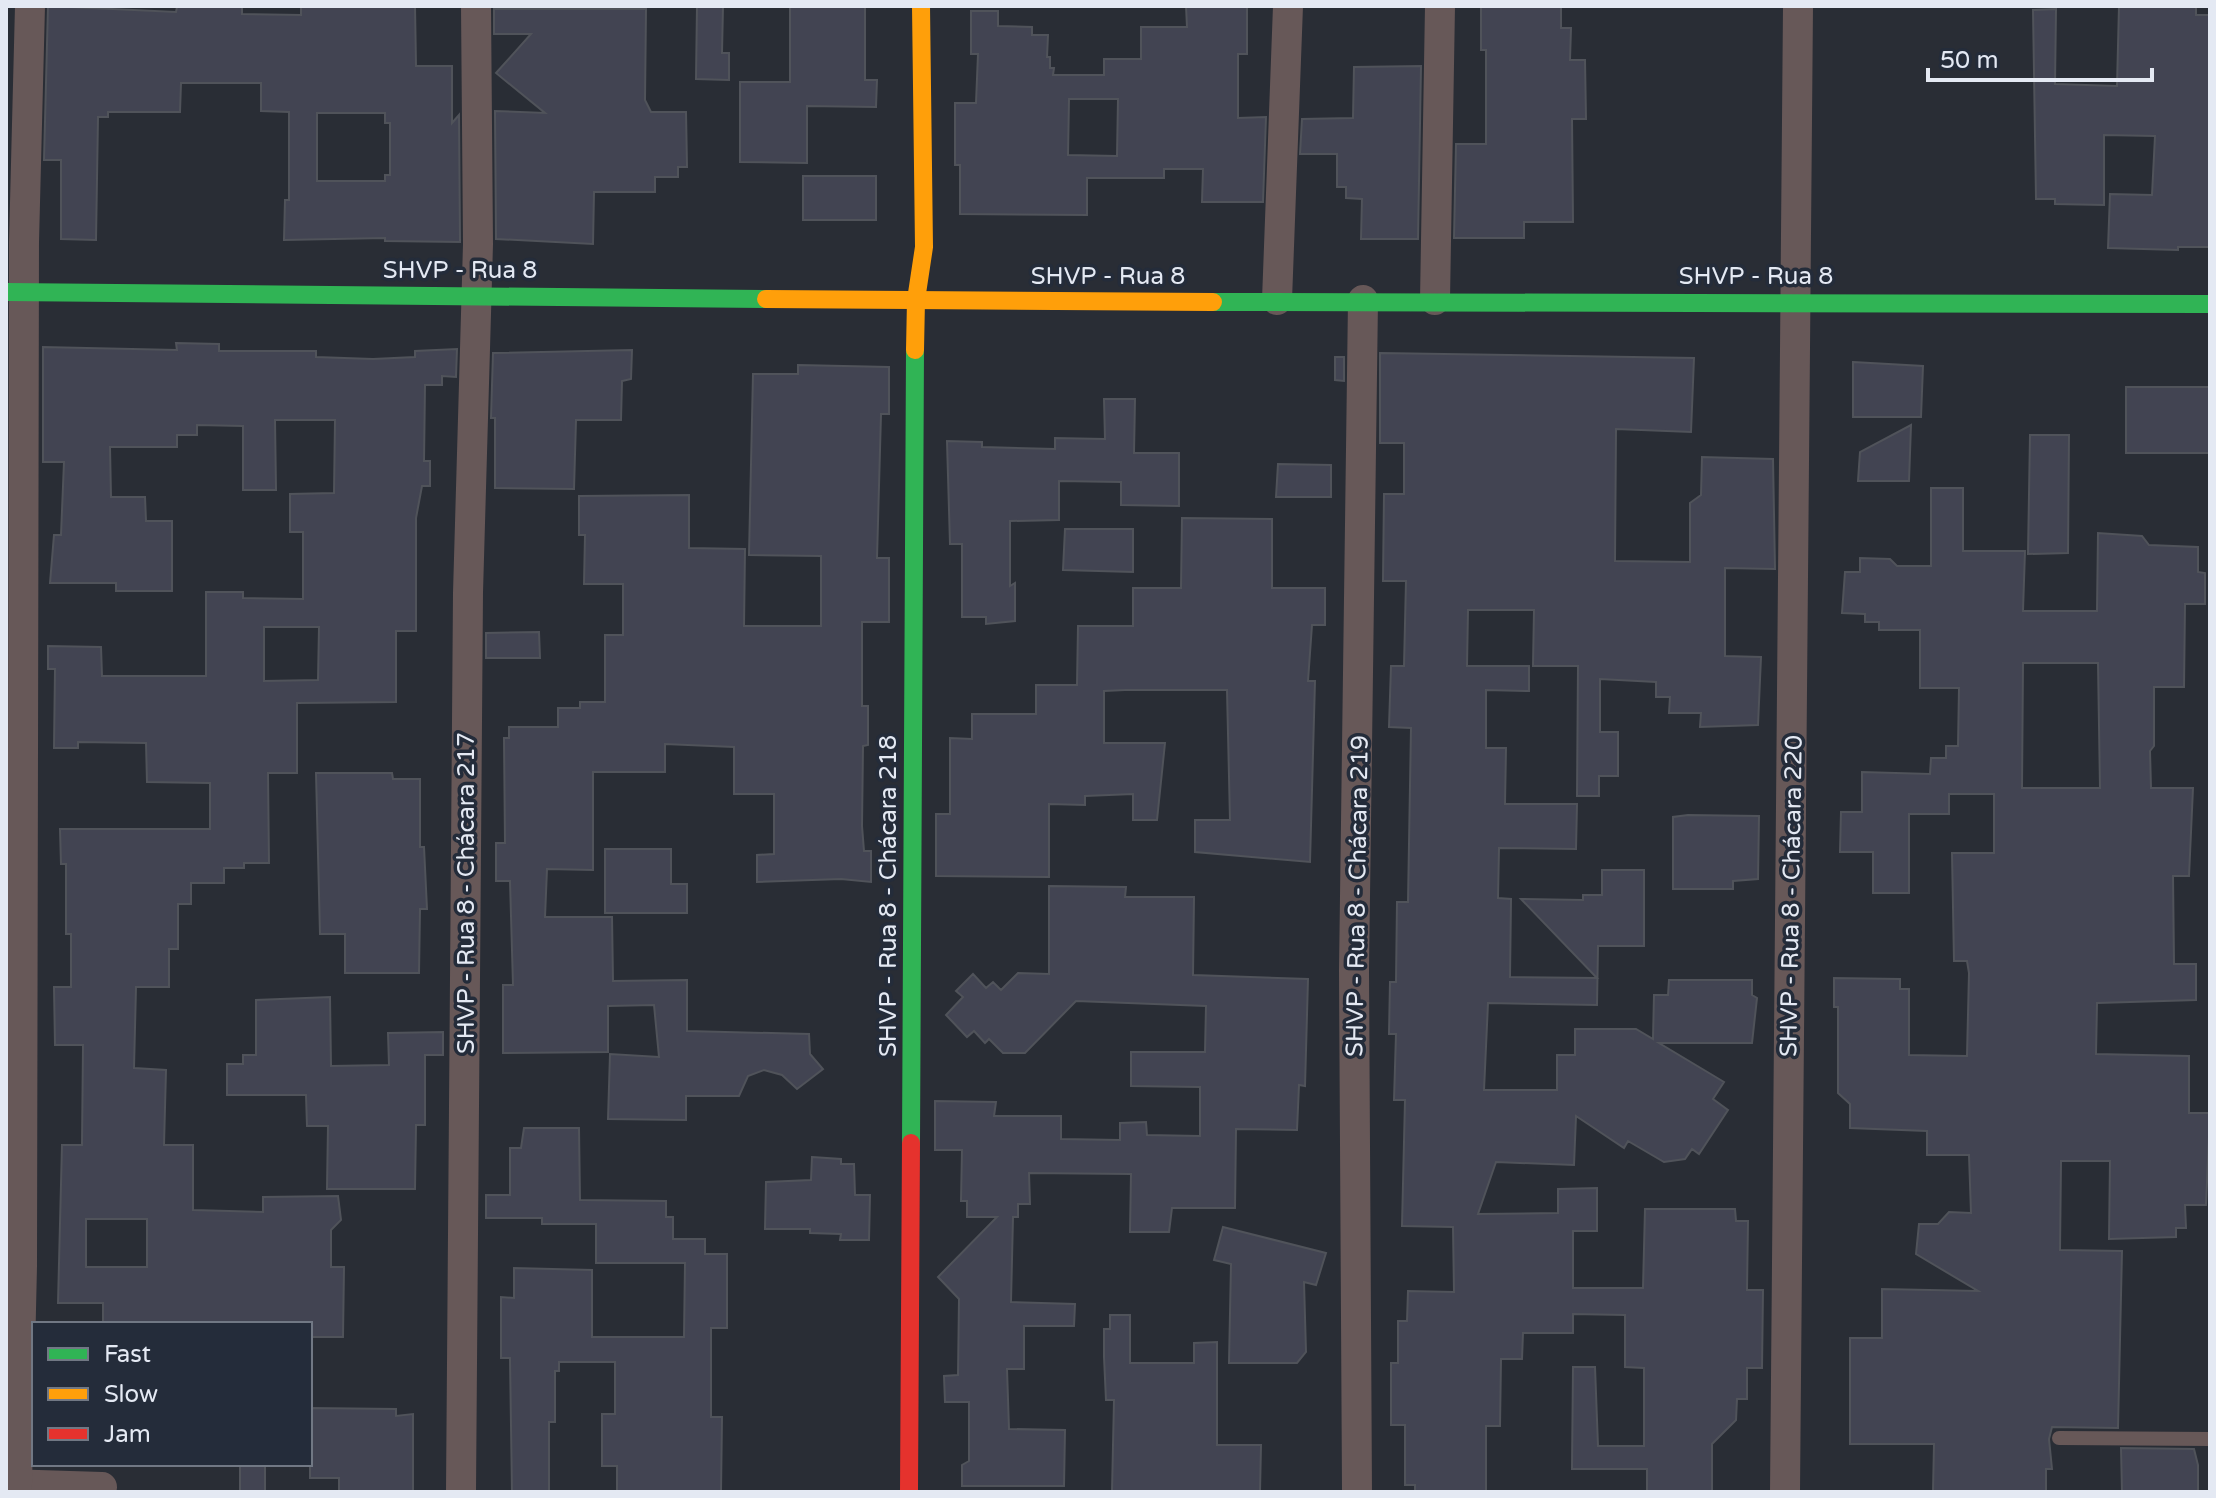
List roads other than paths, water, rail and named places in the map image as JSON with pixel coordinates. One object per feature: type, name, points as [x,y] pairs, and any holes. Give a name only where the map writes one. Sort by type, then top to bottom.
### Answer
[{"type":"street","points":[[30,6],[16,292],[22,1266],[12,1484],[102,1487]]},
{"type":"street","name":"SHVP - Rua 8 - Chácara 217","points":[[461,1492],[476,6]]},
{"type":"street","name":"SHVP - Rua 8 - Chácara 218","points":[[909,1492],[916,300],[924,247],[921,6]]},
{"type":"street","points":[[1277,300],[1288,6]]},
{"type":"street","points":[[1435,300],[1440,6]]},
{"type":"street","name":"SHVP - Rua 8 - Chácara 220","points":[[1785,1492],[1798,6]]},
{"type":"street","name":"SHVP - Rua 8","points":[[16,292],[475,293],[916,300],[1797,299],[2210,304]]},
{"type":"street","name":"SHVP - Rua 8 - Chácara 219","points":[[1357,1492],[1354,971],[1363,300]]},
{"type":"lane","points":[[2059,1438],[2210,1439]]}]
